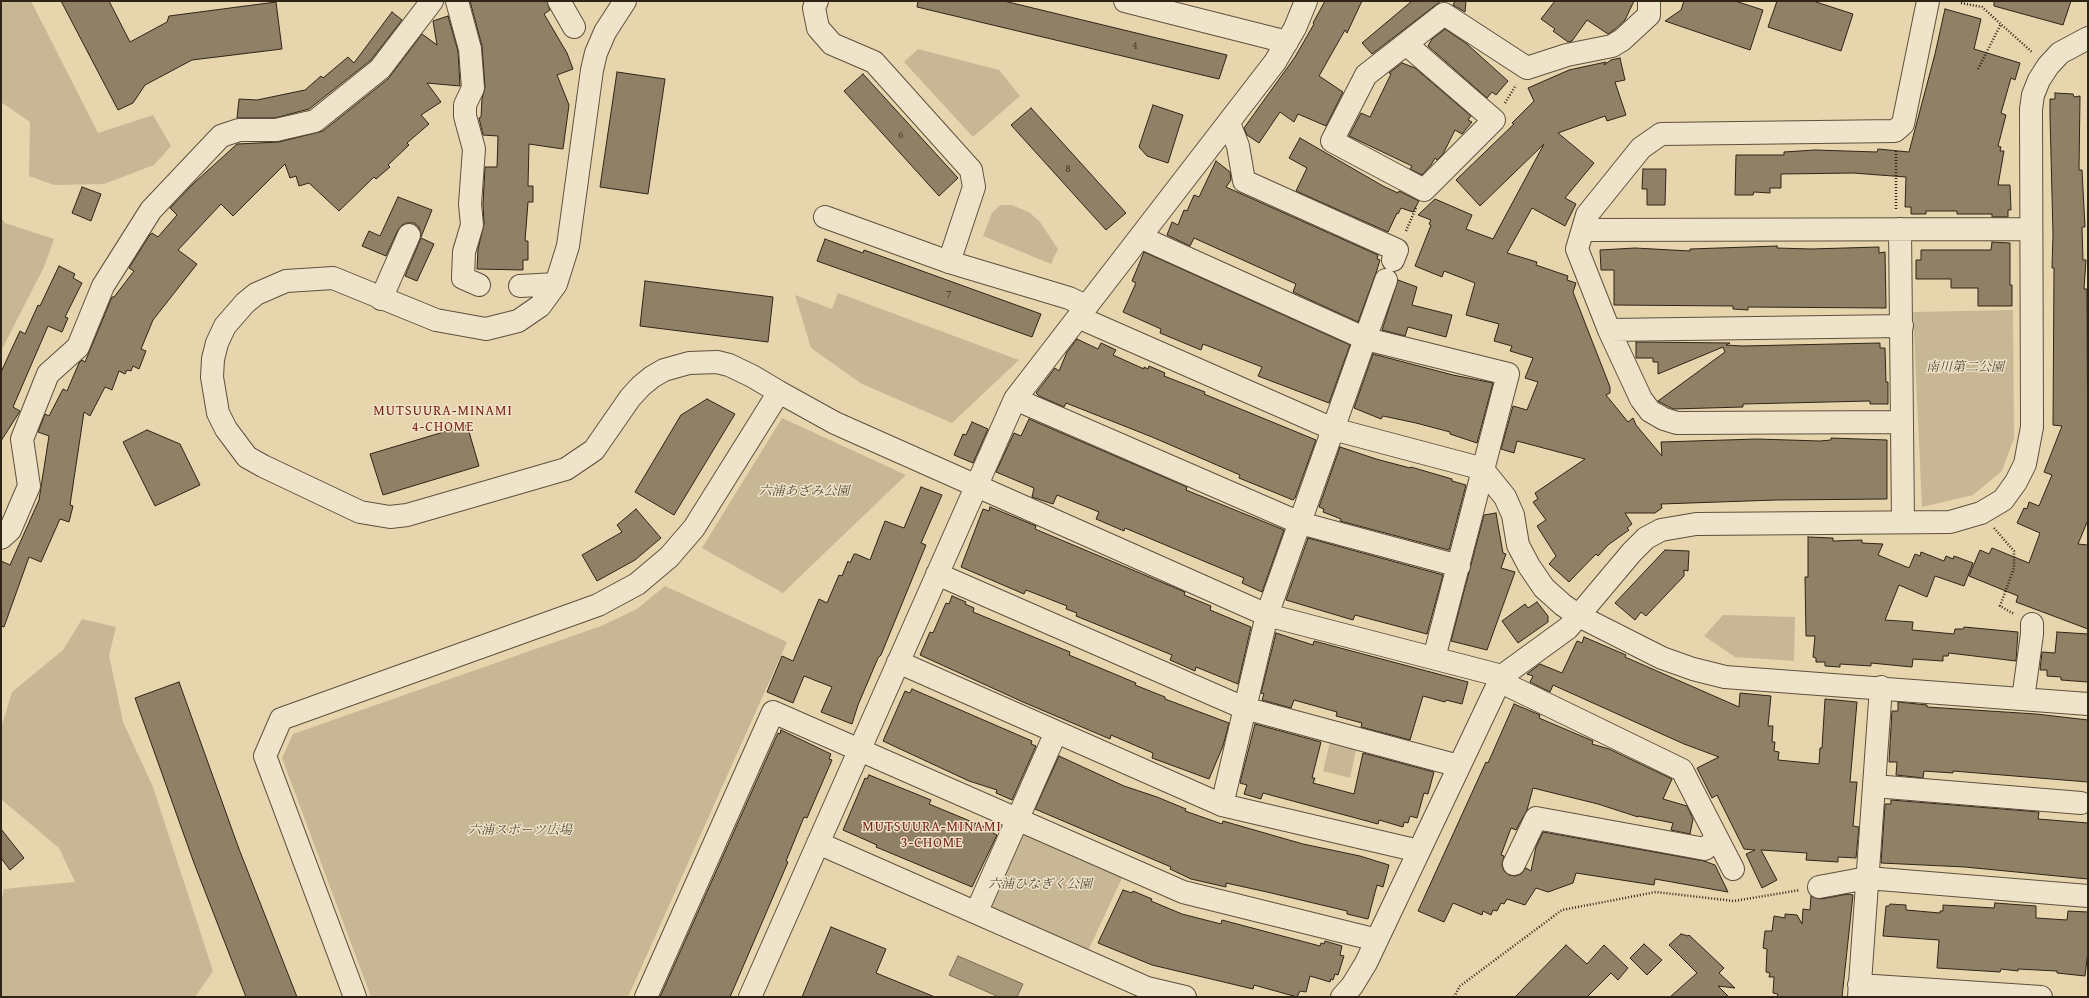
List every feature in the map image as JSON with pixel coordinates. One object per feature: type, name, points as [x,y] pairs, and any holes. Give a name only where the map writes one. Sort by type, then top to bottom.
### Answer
[{"type":"street","points":[[1,538],[10,530],[29,486],[22,439],[48,374],[78,347],[103,286],[151,210],[221,136],[239,130],[276,130],[315,121],[380,69],[432,1]]},
{"type":"street","points":[[457,1],[470,49],[473,88],[465,105],[465,116],[474,149],[470,204],[472,225],[464,252],[463,278],[479,286]]},
{"type":"street","points":[[559,1],[574,27]]},
{"type":"street","points":[[625,1],[605,32],[596,53],[568,246],[556,284],[540,306],[518,321],[486,329],[436,320],[333,278],[286,280],[256,294],[245,303],[225,326],[217,343],[213,359],[212,377],[218,413],[226,429],[247,457],[347,507],[374,516],[390,517],[407,515],[566,468],[594,450],[641,386],[664,370],[704,361],[729,365],[752,376],[835,423],[1267,614],[1434,658],[1500,678],[1682,770],[1733,868]]},
{"type":"street","points":[[817,1],[814,8],[818,28],[832,44],[874,62],[970,170],[974,187],[949,262]]},
{"type":"street","points":[[1125,1],[1287,42]]},
{"type":"street","points":[[750,997],[1015,399],[1229,123],[1287,42],[1306,1]]},
{"type":"street","points":[[1406,44],[1494,120],[1424,190],[1332,141],[1366,75],[1444,14],[1527,68],[1567,55],[1612,46],[1622,40],[1649,15],[1650,1]]},
{"type":"street","points":[[1902,422],[1677,423],[1664,419],[1650,411],[1641,399],[1609,330],[1577,249],[1587,215],[1641,148],[1661,134],[1895,131],[1903,124],[1928,1]]},
{"type":"street","points":[[1342,997],[1359,976],[1377,940],[1500,678],[1568,628],[1591,599],[1646,538],[1661,530],[1696,524],[1950,522],[1981,513],[2003,500],[2016,482],[2025,464],[2032,427],[2031,109],[2039,80],[2048,66],[2060,53],[2088,38]]},
{"type":"street","points":[[1222,805],[1267,614],[1397,250],[1244,181],[1238,146],[1229,123]]},
{"type":"street","points":[[825,217],[949,262],[1069,298],[1082,311],[1332,429],[1476,467],[1484,471],[1499,487],[1510,506],[1518,545],[1536,578],[1563,605],[1579,616],[1662,658],[1693,669],[1725,677],[1881,687],[2088,704]]},
{"type":"street","points":[[1583,230],[1898,221],[2031,229]]},
{"type":"street","points":[[1898,221],[1902,326],[1903,522]]},
{"type":"street","points":[[381,298],[409,235]]},
{"type":"street","points":[[1140,237],[1366,339],[1508,374],[1484,471],[1434,658]]},
{"type":"street","points":[[520,286],[556,284]]},
{"type":"street","points":[[1609,330],[1902,326]]},
{"type":"street","points":[[355,997],[265,756],[281,719],[598,605],[637,584],[669,557],[694,528],[778,392]]},
{"type":"street","points":[[1015,399],[1300,523],[1459,566]]},
{"type":"street","points":[[937,574],[1244,708],[1459,766]]},
{"type":"street","points":[[2023,699],[2032,624]]},
{"type":"street","points":[[898,662],[1222,805],[1419,852]]},
{"type":"street","points":[[1881,687],[1859,991],[2041,997]]},
{"type":"street","points":[[646,997],[773,712],[1183,892],[1377,940]]},
{"type":"street","points":[[977,912],[1056,732]]},
{"type":"street","points":[[1874,786],[2081,803]]},
{"type":"street","points":[[1514,864],[1536,818],[1705,849],[1717,838]]},
{"type":"street","points":[[818,843],[977,912],[1146,992],[1185,997]]},
{"type":"street","points":[[1819,887],[1867,878],[2088,896]]},
{"type":"path","points":[[1961,3],[1982,7],[2048,66]]},
{"type":"path","points":[[1978,69],[2001,24]]},
{"type":"path","points":[[1503,106],[1519,80]]},
{"type":"path","points":[[1896,147],[1898,221]]},
{"type":"path","points":[[1403,237],[1419,202]]},
{"type":"path","points":[[1981,513],[2014,551],[2014,568],[2000,606],[2032,624]]},
{"type":"path","points":[[1454,997],[1460,986],[1562,910],[1656,892],[1734,901],[1819,887]]},
{"type":"green space","points":[[1,1],[31,1],[98,133],[153,115],[171,146],[154,165],[104,184],[54,185],[29,176],[30,122],[1,102]]},
{"type":"green space","points":[[918,49],[999,70],[1020,96],[973,137],[904,62]]},
{"type":"green space","points":[[1000,205],[1011,205],[1029,212],[1040,222],[1058,249],[1051,264],[983,236],[992,213]]},
{"type":"green space","points":[[1,218],[5,223],[54,239],[44,267],[1,351]]},
{"type":"green space","points":[[838,293],[1019,360],[952,423],[862,384],[811,348],[795,295],[832,309]]},
{"type":"green space","name":"南川第二公園","points":[[2013,310],[2014,438],[2002,471],[1973,495],[1922,507],[1913,312]]},
{"type":"green space","name":"六浦あざみ公園","points":[[782,418],[906,475],[783,593],[702,548]]},
{"type":"green space","name":"六浦スポーツ広場","points":[[665,586],[787,642],[628,997],[371,997],[282,758],[293,734],[601,626],[637,609]]},
{"type":"green space","points":[[1723,615],[1795,617],[1794,661],[1735,657],[1704,636]]},
{"type":"green space","points":[[82,619],[116,627],[109,655],[123,722],[153,787],[213,971],[195,997],[1,997],[1,902],[4,889],[75,882],[59,848],[2,800],[1,728],[12,692],[63,650]]},
{"type":"green space","points":[[1331,738],[1357,745],[1350,778],[1323,771]]},
{"type":"green space","name":"六浦ひなぎく公園","points":[[1016,828],[1123,876],[1088,951],[983,906]]},
{"type":"shaded area","points":[[958,956],[1023,984],[1017,997],[999,997],[949,975]]},
{"type":"building","points":[[61,1],[109,1],[130,42],[167,22],[169,16],[276,2],[282,49],[192,60],[145,85],[133,103],[118,110]]},
{"type":"building","points":[[470,1],[547,1],[550,10],[544,14],[567,53],[573,69],[557,75],[569,105],[563,149],[529,144],[528,186],[533,186],[533,202],[528,202],[525,241],[528,241],[528,260],[523,260],[523,270],[477,269],[478,249],[484,224],[483,204],[485,167],[497,167],[498,136],[483,135],[479,118],[481,117],[482,99],[485,87],[482,46]]},
{"type":"building","points":[[918,1],[1004,1],[1227,55],[1219,79],[917,7]]},
{"type":"building","points":[[1325,1],[1362,1],[1347,33],[1345,30],[1319,76],[1343,92],[1326,126],[1298,114],[1294,122],[1280,112],[1259,143],[1247,135],[1244,128],[1295,57]]},
{"type":"building","points":[[1412,1],[1441,1],[1372,54],[1362,43]]},
{"type":"building","points":[[1455,1],[1466,1],[1465,12],[1453,5]]},
{"type":"building","points":[[1555,1],[1634,1],[1625,20],[1608,34],[1587,20],[1572,41],[1568,42],[1553,31],[1555,29],[1541,19]]},
{"type":"building","points":[[1684,1],[1735,1],[1763,10],[1750,50],[1665,21],[1681,10]]},
{"type":"building","points":[[1777,1],[1813,1],[1853,14],[1841,51],[1768,27]]},
{"type":"building","points":[[1994,1],[2071,1],[2063,25],[1994,6]]},
{"type":"building","points":[[1945,9],[1981,19],[1974,49],[2020,63],[2015,80],[2011,78],[2001,113],[2006,115],[1998,146],[2001,147],[2000,151],[2004,151],[1998,185],[2010,185],[2011,210],[2008,210],[2008,217],[1992,217],[1992,214],[1957,214],[1957,211],[1926,211],[1926,214],[1911,214],[1911,207],[1905,207],[1906,177],[1853,173],[1781,174],[1781,188],[1770,188],[1770,193],[1754,192],[1753,195],[1735,195],[1736,155],[1784,155],[1784,152],[1815,150],[1877,152],[1878,149],[1909,152],[1935,54]]},
{"type":"building","points":[[392,12],[402,20],[371,60],[309,109],[275,118],[237,118],[239,99],[257,100],[305,90],[321,76],[323,78],[348,57],[354,63]]},
{"type":"building","points":[[448,16],[458,51],[460,86],[427,83],[441,102],[421,115],[429,124],[407,143],[409,145],[388,165],[390,167],[376,179],[374,177],[339,211],[309,183],[299,186],[296,176],[290,178],[285,164],[233,216],[221,204],[178,250],[197,264],[153,320],[141,349],[146,351],[139,369],[133,366],[131,371],[127,370],[125,374],[119,371],[112,390],[105,387],[90,416],[84,412],[70,505],[73,506],[69,522],[60,519],[41,562],[29,557],[4,627],[1,626],[1,561],[10,565],[39,500],[49,436],[38,432],[45,414],[49,416],[63,389],[67,391],[79,363],[82,360],[85,362],[112,297],[114,297],[134,271],[129,268],[149,236],[152,233],[158,237],[177,215],[170,208],[194,183],[237,144],[279,142],[323,131],[388,79],[422,34],[437,45],[433,21]]},
{"type":"building","points":[[1445,29],[1467,44],[1508,81],[1496,95],[1492,92],[1487,98],[1428,46],[1432,39]]},
{"type":"building","points":[[1620,58],[1625,80],[1615,82],[1626,115],[1607,121],[1605,116],[1558,133],[1594,163],[1565,198],[1576,204],[1565,226],[1532,208],[1507,253],[1537,262],[1536,265],[1568,276],[1567,280],[1576,283],[1573,292],[1610,387],[1610,393],[1606,395],[1628,422],[1633,418],[1636,425],[1662,456],[1661,442],[1757,439],[1820,441],[1831,440],[1831,438],[1887,440],[1887,499],[1776,500],[1661,504],[1662,508],[1655,513],[1625,513],[1632,524],[1627,528],[1629,530],[1608,545],[1598,556],[1596,554],[1569,582],[1549,564],[1556,556],[1537,526],[1546,520],[1533,502],[1538,499],[1535,493],[1585,459],[1517,441],[1514,453],[1501,449],[1513,406],[1527,410],[1538,382],[1525,378],[1533,358],[1510,351],[1512,346],[1494,341],[1499,324],[1466,315],[1475,283],[1444,271],[1442,277],[1415,266],[1431,225],[1429,224],[1431,220],[1418,215],[1435,199],[1472,215],[1466,229],[1493,239],[1544,144],[1480,206],[1456,180],[1514,124],[1512,123],[1534,101],[1528,88],[1569,70],[1606,62],[1604,65],[1611,60]]},
{"type":"building","points":[[1402,63],[1415,68],[1471,116],[1468,120],[1472,122],[1462,134],[1455,130],[1443,154],[1437,160],[1435,158],[1422,175],[1410,169],[1412,166],[1349,136],[1361,113],[1370,117],[1391,74],[1389,73]]},
{"type":"building","points":[[617,72],[665,79],[648,194],[600,187]]},
{"type":"building","points":[[863,74],[958,178],[939,196],[844,91]]},
{"type":"building","points":[[2055,93],[2073,94],[2074,97],[2080,96],[2079,170],[2082,170],[2085,227],[2082,227],[2083,260],[2086,260],[2084,289],[2087,289],[2088,520],[2078,544],[2088,545],[2088,629],[2016,602],[2018,596],[1969,576],[1980,550],[1989,554],[1992,548],[2029,563],[2040,533],[2017,523],[2024,508],[2027,509],[2029,502],[2039,506],[2052,475],[2044,472],[2062,426],[2053,425],[2054,268],[2052,268],[2053,235],[2050,99],[2055,99]]},
{"type":"building","points":[[1153,105],[1183,115],[1168,163],[1147,156],[1139,147]]},
{"type":"building","points":[[1031,108],[1126,213],[1106,230],[1011,125]]},
{"type":"building","points":[[1300,138],[1383,186],[1398,193],[1399,191],[1419,201],[1413,212],[1401,208],[1388,232],[1296,191],[1307,168],[1289,158]]},
{"type":"building","points":[[1216,161],[1230,172],[1231,180],[1226,187],[1378,255],[1377,259],[1380,260],[1358,322],[1293,292],[1296,284],[1194,238],[1190,246],[1167,235],[1172,222],[1178,225],[1184,210],[1187,211],[1194,195],[1199,197]]},
{"type":"building","points":[[1643,169],[1666,169],[1665,205],[1647,205],[1647,189],[1642,189]]},
{"type":"building","points":[[82,187],[101,194],[91,221],[72,213]]},
{"type":"building","points":[[398,197],[432,210],[421,237],[419,227],[414,223],[407,223],[402,225],[398,230],[386,256],[362,246],[369,231],[380,236]]},
{"type":"building","points":[[421,238],[434,244],[417,281],[405,276]]},
{"type":"building","points":[[825,239],[863,253],[864,250],[1041,314],[1032,337],[817,261]]},
{"type":"building","points":[[1992,242],[2010,243],[2010,285],[2012,285],[2012,306],[1978,306],[1978,288],[1951,288],[1951,279],[1916,279],[1916,260],[1921,260],[1921,250],[1991,250]]},
{"type":"building","points":[[1777,246],[1777,248],[1811,249],[1879,247],[1879,253],[1885,252],[1886,308],[1748,307],[1748,310],[1733,309],[1733,306],[1614,305],[1614,270],[1601,270],[1600,250],[1635,248],[1690,251],[1690,249]]},
{"type":"building","points":[[1144,252],[1350,345],[1329,403],[1258,376],[1262,367],[1203,344],[1201,350],[1160,333],[1161,329],[1123,312],[1136,283],[1132,281]]},
{"type":"building","points":[[59,266],[75,274],[73,278],[82,283],[65,317],[68,318],[62,332],[48,326],[13,407],[20,411],[1,441],[1,372],[20,331],[25,334],[38,305],[40,306]]},
{"type":"building","points":[[1398,280],[1417,287],[1412,305],[1452,315],[1446,337],[1408,327],[1405,336],[1382,330]]},
{"type":"building","points":[[645,281],[773,297],[768,342],[640,326]]},
{"type":"building","points":[[1077,339],[1098,349],[1101,343],[1116,350],[1113,355],[1144,369],[1144,367],[1148,369],[1149,366],[1165,373],[1164,376],[1205,392],[1204,394],[1316,440],[1295,498],[1293,500],[1239,478],[1240,475],[1152,437],[1066,403],[1064,407],[1039,396],[1036,393],[1055,368],[1059,371],[1067,352]]},
{"type":"building","points":[[1636,342],[1730,343],[1726,345],[1742,346],[1880,343],[1880,348],[1885,348],[1888,404],[1870,404],[1870,401],[1743,404],[1743,407],[1673,409],[1658,401],[1725,352],[1723,347],[1658,374],[1658,362],[1653,362],[1653,358],[1636,358]]},
{"type":"building","points":[[1373,354],[1453,375],[1493,383],[1477,443],[1450,434],[1450,432],[1416,423],[1383,416],[1381,419],[1354,408]]},
{"type":"building","points":[[707,399],[735,414],[674,515],[635,492],[681,415]]},
{"type":"building","points":[[1029,419],[1187,487],[1186,490],[1284,530],[1262,592],[1242,583],[1244,578],[1125,528],[1124,531],[1096,519],[1099,512],[1057,495],[1053,504],[1032,497],[1034,488],[996,472],[1014,433],[1021,436]]},
{"type":"building","points":[[972,422],[988,429],[973,463],[954,455],[963,434],[966,435]]},
{"type":"building","points":[[467,425],[479,466],[383,495],[370,454]]},
{"type":"building","points":[[147,430],[180,444],[200,485],[155,506],[123,442]]},
{"type":"building","points":[[1340,447],[1376,459],[1452,479],[1452,481],[1466,485],[1449,550],[1340,521],[1341,519],[1323,512],[1324,509],[1319,507]]},
{"type":"building","points":[[921,487],[942,495],[921,543],[926,545],[881,655],[878,658],[858,705],[852,724],[821,712],[832,687],[804,676],[793,703],[767,692],[782,656],[793,661],[819,599],[827,603],[839,575],[842,576],[848,561],[850,563],[854,554],[870,560],[885,521],[904,528]]},
{"type":"building","points":[[990,507],[1036,526],[1035,529],[1185,592],[1184,595],[1211,606],[1210,610],[1251,627],[1238,684],[1196,667],[1195,671],[1170,660],[1172,655],[1076,616],[1077,613],[1066,609],[1067,606],[1026,590],[1024,594],[961,567],[983,509],[989,511]]},
{"type":"building","points":[[636,509],[661,538],[635,560],[597,581],[582,555],[622,532],[617,525]]},
{"type":"building","points":[[1496,513],[1503,553],[1506,554],[1501,568],[1515,572],[1487,650],[1451,641],[1484,515]]},
{"type":"building","points":[[1808,537],[1833,538],[1833,541],[1862,540],[1862,543],[1883,544],[1878,555],[1909,568],[1915,554],[1920,556],[1921,552],[1944,561],[1946,556],[1953,559],[1954,556],[1973,563],[1964,586],[1935,576],[1927,597],[1899,585],[1885,620],[1913,622],[1912,630],[1954,634],[1955,629],[1963,629],[1964,627],[2018,632],[2016,661],[1949,653],[1948,656],[1943,656],[1943,661],[1913,659],[1912,667],[1871,663],[1871,666],[1840,664],[1840,667],[1825,666],[1825,662],[1816,662],[1816,658],[1813,657],[1815,636],[1806,636],[1805,577],[1808,577]]},
{"type":"building","points":[[1308,538],[1443,575],[1427,634],[1355,615],[1353,620],[1286,600]]},
{"type":"building","points":[[1665,550],[1689,551],[1688,571],[1684,570],[1684,576],[1646,616],[1641,612],[1635,620],[1615,603]]},
{"type":"building","points":[[952,596],[966,602],[965,604],[974,608],[973,612],[1070,652],[1069,655],[1136,683],[1135,685],[1165,697],[1165,699],[1229,723],[1223,746],[1209,779],[1152,758],[1153,753],[1111,735],[1110,739],[1023,702],[920,655],[930,632],[933,633],[946,603],[949,604]]},
{"type":"building","points":[[1537,602],[1548,616],[1548,622],[1518,643],[1502,621],[1525,604],[1528,608]]},
{"type":"building","points":[[2057,632],[2088,634],[2088,682],[2061,680],[2061,677],[2047,676],[2047,670],[2040,670],[2042,652],[2055,653]]},
{"type":"building","points":[[1276,633],[1313,645],[1314,641],[1468,682],[1462,704],[1446,700],[1445,702],[1423,696],[1410,740],[1361,727],[1362,723],[1336,716],[1337,712],[1294,700],[1291,708],[1262,700],[1264,694],[1261,693]]},
{"type":"building","points":[[1584,637],[1626,655],[1625,657],[1739,707],[1740,693],[1771,696],[1768,726],[1773,726],[1772,742],[1775,742],[1774,751],[1779,752],[1778,760],[1819,764],[1820,748],[1822,748],[1825,699],[1857,702],[1850,782],[1857,782],[1853,826],[1859,827],[1856,858],[1838,857],[1838,862],[1806,860],[1807,853],[1761,850],[1777,880],[1762,888],[1746,854],[1755,850],[1744,849],[1717,795],[1712,798],[1697,768],[1719,757],[1684,744],[1553,685],[1550,692],[1530,682],[1533,676],[1527,674],[1540,664],[1562,673],[1577,641],[1582,643]]},
{"type":"building","points":[[179,682],[239,849],[297,997],[246,997],[194,863],[135,698]]},
{"type":"building","points":[[912,689],[1032,741],[1031,744],[1036,746],[1012,800],[996,793],[997,790],[969,781],[883,741],[905,691],[910,693]]},
{"type":"building","points":[[1898,702],[1927,705],[1927,707],[2036,714],[2088,720],[2088,782],[1953,771],[1953,773],[1924,771],[1923,778],[1896,775],[1897,762],[1889,762],[1892,711],[1898,711]]},
{"type":"building","points":[[1514,704],[1540,715],[1539,718],[1593,741],[1592,744],[1609,749],[1672,779],[1663,799],[1687,806],[1693,819],[1690,834],[1671,830],[1673,823],[1638,817],[1598,804],[1533,788],[1527,810],[1516,830],[1511,828],[1501,855],[1504,856],[1502,865],[1504,871],[1509,875],[1515,876],[1521,874],[1526,868],[1531,871],[1536,847],[1543,832],[1704,861],[1715,865],[1728,892],[1655,879],[1654,885],[1576,873],[1573,883],[1548,892],[1536,888],[1525,905],[1507,899],[1504,904],[1501,903],[1497,911],[1493,910],[1491,915],[1483,911],[1482,915],[1453,903],[1444,922],[1418,911],[1486,762],[1488,763]]},
{"type":"building","points":[[1255,724],[1321,742],[1312,778],[1315,778],[1313,783],[1354,794],[1363,753],[1434,772],[1428,794],[1424,793],[1417,818],[1410,816],[1408,823],[1404,822],[1403,827],[1379,820],[1378,824],[1263,793],[1261,799],[1244,794],[1247,785],[1240,783]]},
{"type":"building","points":[[781,730],[831,754],[829,759],[832,760],[807,818],[804,817],[786,861],[788,862],[730,997],[660,997],[778,733],[780,734]]},
{"type":"building","points":[[1059,756],[1124,786],[1157,797],[1186,809],[1185,811],[1222,824],[1223,821],[1303,844],[1360,856],[1389,865],[1383,887],[1377,885],[1368,919],[1347,914],[1347,911],[1267,892],[1226,883],[1226,887],[1191,879],[1170,869],[1171,867],[1035,809]]},
{"type":"building","points":[[869,775],[931,800],[929,804],[994,831],[993,833],[997,835],[972,887],[876,847],[877,845],[843,830],[865,778],[867,779]]},
{"type":"building","points":[[1891,800],[2039,812],[2038,819],[2088,823],[2088,879],[1965,867],[1881,863],[1885,804],[1891,804]]},
{"type":"building","points":[[1,829],[24,858],[10,870],[1,858]]},
{"type":"building","points":[[1123,890],[1132,893],[1133,891],[1152,899],[1151,901],[1182,914],[1221,924],[1222,920],[1320,946],[1321,943],[1324,944],[1325,941],[1342,946],[1340,955],[1344,956],[1338,975],[1335,974],[1333,980],[1331,979],[1330,982],[1310,976],[1306,992],[1300,991],[1297,997],[1254,985],[1253,989],[1152,965],[1098,943]]},
{"type":"building","points":[[1848,894],[1853,895],[1842,997],[1777,997],[1778,994],[1773,993],[1774,977],[1769,977],[1770,973],[1766,972],[1767,949],[1763,948],[1765,931],[1772,931],[1774,916],[1785,918],[1785,914],[1797,915],[1802,924],[1803,909],[1810,910],[1811,896],[1821,899]]},
{"type":"building","points":[[1995,903],[2036,906],[2036,918],[2067,920],[2068,911],[2088,912],[2088,951],[2085,976],[2057,973],[2057,971],[2018,969],[2018,971],[2001,969],[2000,972],[1937,968],[1939,940],[1883,936],[1886,906],[1889,906],[1890,904],[1906,905],[1906,910],[1940,913],[1940,911],[1943,911],[1943,905],[1994,908]]},
{"type":"building","points":[[831,927],[886,949],[876,973],[935,997],[802,997]]},
{"type":"building","points":[[1681,934],[1689,935],[1724,968],[1719,973],[1735,988],[1718,986],[1729,997],[1670,997],[1697,973],[1669,945]]},
{"type":"building","points":[[1644,944],[1662,960],[1647,975],[1630,958]]},
{"type":"building","points":[[1566,945],[1587,964],[1604,945],[1628,968],[1618,980],[1611,973],[1587,997],[1515,997]]},
{"type":"district","name":"MUTSUURA-MINAMI 4-CHOME","points":[[443,420]]},
{"type":"district","name":"MUTSUURA-MINAMI 3-CHOME","points":[[932,836]]}]
